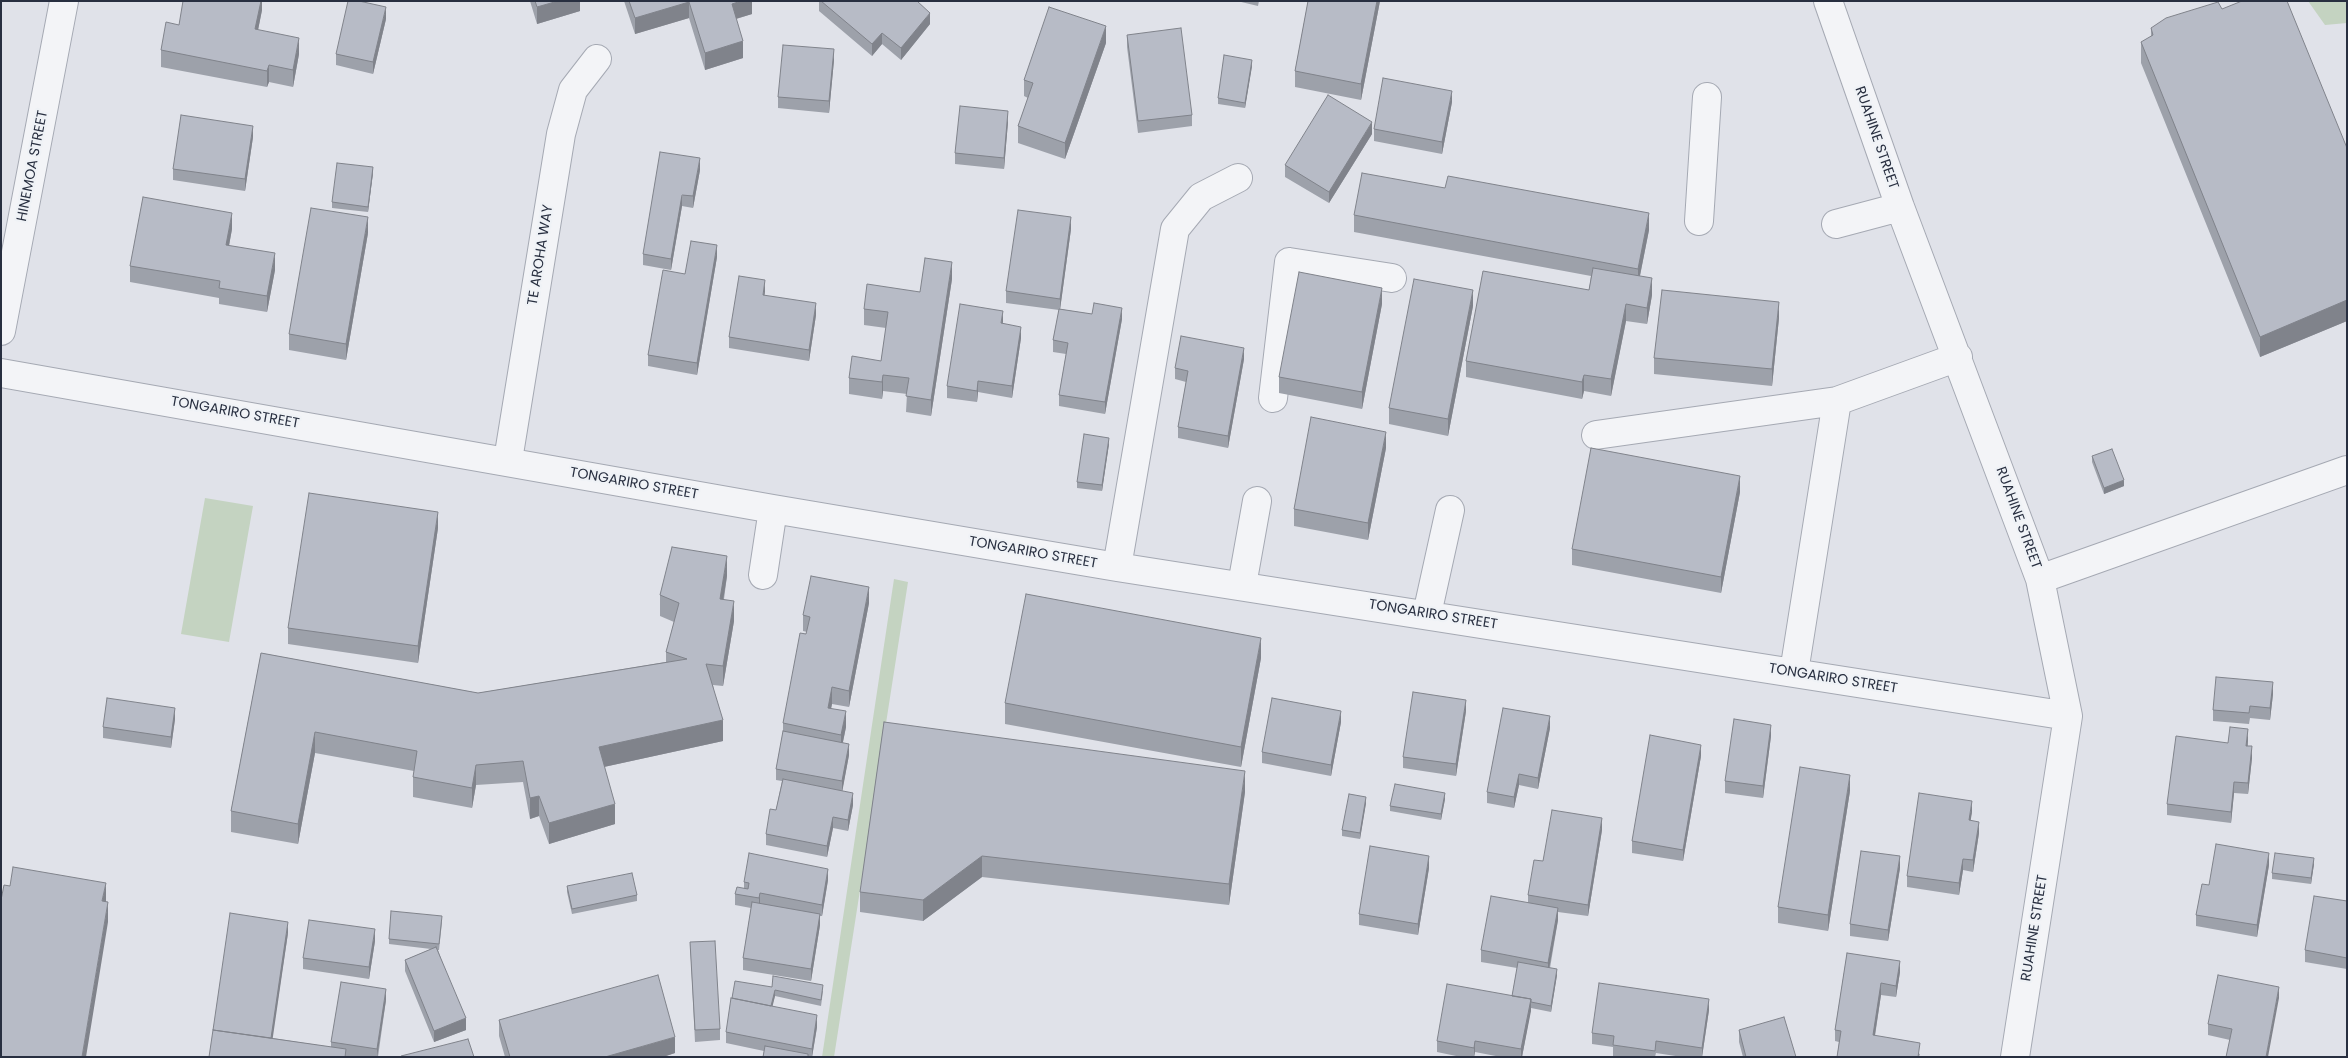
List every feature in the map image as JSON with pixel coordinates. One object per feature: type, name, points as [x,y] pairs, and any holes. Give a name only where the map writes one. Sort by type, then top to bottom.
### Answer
[{"type":"street","name":"HINEMOA STREET","points":[[1,331],[64,1]]},
{"type":"street","name":"RUAHINE STREET","points":[[1828,1],[1900,207],[2040,578],[2068,716],[2015,1057]]},
{"type":"street","name":"TE AROHA WAY","points":[[508,460],[561,134],[573,90],[597,59]]},
{"type":"street","points":[[1699,221],[1707,97]]},
{"type":"street","points":[[1117,567],[1176,229],[1201,198],[1238,178]]},
{"type":"street","points":[[1836,224],[1900,207]]},
{"type":"street","points":[[1273,398],[1289,262],[1392,278]]},
{"type":"street","points":[[1596,435],[1837,401],[1958,357]]},
{"type":"street","name":"TONGARIRO STREET","points":[[1,373],[508,460],[773,509],[1117,567],[1242,585],[2068,716]]},
{"type":"street","points":[[1794,672],[1837,401]]},
{"type":"street","points":[[2040,578],[2347,470]]},
{"type":"street","points":[[1242,585],[1257,501]]},
{"type":"street","points":[[763,575],[773,509]]},
{"type":"street","points":[[1427,614],[1450,510]]},
{"type":"green space","points":[[2308,1],[2347,1],[2347,23],[2325,25]]},
{"type":"green space","points":[[205,498],[253,506],[229,642],[181,634]]},
{"type":"green space","points":[[894,579],[908,582],[834,1057],[822,1057]]},
{"type":"building","points":[[183,1],[261,1],[255,29],[299,38],[293,70],[269,65],[267,71],[161,50],[166,22],[179,25]]},
{"type":"building","points":[[348,1],[359,1],[386,7],[373,62],[336,54]]},
{"type":"building","points":[[535,1],[558,1],[537,7]]},
{"type":"building","points":[[629,1],[741,1],[732,4],[743,41],[705,53],[689,2],[635,18]]},
{"type":"building","points":[[821,1],[917,1],[930,13],[901,48],[882,33],[872,44]]},
{"type":"building","points":[[1308,1],[1377,1],[1361,84],[1295,71]]},
{"type":"building","points":[[2242,1],[2287,1],[2347,148],[2347,300],[2260,337],[2141,42],[2153,35],[2151,28],[2166,18],[2218,2],[2222,9]]},
{"type":"building","points":[[1049,7],[1106,26],[1065,143],[1018,126],[1033,83],[1024,80]]},
{"type":"building","points":[[1181,28],[1192,115],[1138,121],[1127,35]]},
{"type":"building","points":[[783,45],[834,49],[829,101],[778,97]]},
{"type":"building","points":[[1224,55],[1252,60],[1245,103],[1218,98]]},
{"type":"building","points":[[1383,78],[1452,91],[1442,142],[1374,129]]},
{"type":"building","points":[[1328,95],[1372,122],[1329,192],[1285,165]]},
{"type":"building","points":[[960,106],[1008,111],[1004,158],[955,153]]},
{"type":"building","points":[[181,115],[253,126],[245,179],[173,169]]},
{"type":"building","points":[[660,152],[700,158],[693,196],[682,195],[671,259],[643,254]]},
{"type":"building","points":[[337,163],[373,167],[368,207],[332,202]]},
{"type":"building","points":[[1362,173],[1445,188],[1448,176],[1649,213],[1638,269],[1354,215]]},
{"type":"building","points":[[143,197],[232,213],[226,245],[275,253],[267,296],[219,288],[220,281],[130,266]]},
{"type":"building","points":[[311,208],[368,217],[346,344],[289,334]]},
{"type":"building","points":[[1018,210],[1071,217],[1060,299],[1006,291]]},
{"type":"building","points":[[691,241],[717,245],[697,363],[648,355],[663,270],[685,274]]},
{"type":"building","points":[[925,258],[952,262],[931,400],[906,396],[909,378],[883,375],[882,382],[849,378],[852,356],[881,361],[888,312],[864,309],[867,284],[920,292]]},
{"type":"building","points":[[1593,268],[1652,278],[1647,308],[1626,304],[1611,379],[1584,375],[1582,382],[1466,361],[1483,271],[1589,290]]},
{"type":"building","points":[[1299,272],[1382,288],[1362,392],[1279,377]]},
{"type":"building","points":[[739,276],[765,280],[763,295],[816,303],[809,350],[729,337]]},
{"type":"building","points":[[1414,279],[1473,290],[1448,419],[1389,408]]},
{"type":"building","points":[[1662,290],[1779,302],[1772,369],[1654,358]]},
{"type":"building","points":[[1094,303],[1122,308],[1105,402],[1059,395],[1068,343],[1053,340],[1059,309],[1092,314]]},
{"type":"building","points":[[960,304],[1003,311],[1001,323],[1021,327],[1012,386],[978,381],[977,391],[947,386]]},
{"type":"building","points":[[1181,336],[1244,348],[1228,436],[1178,427],[1188,371],[1175,368]]},
{"type":"building","points":[[1311,417],[1386,432],[1368,523],[1294,509]]},
{"type":"building","points":[[1084,434],[1109,438],[1102,485],[1077,482]]},
{"type":"building","points":[[1591,448],[1740,476],[1721,577],[1572,549]]},
{"type":"building","points":[[2112,449],[2124,480],[2104,488],[2092,456]]},
{"type":"building","points":[[309,493],[438,512],[418,646],[288,628]]},
{"type":"building","points":[[672,547],[727,556],[720,599],[734,601],[723,666],[706,664],[723,720],[599,747],[615,804],[549,823],[539,796],[530,798],[523,761],[476,765],[472,788],[413,777],[417,751],[315,732],[298,824],[231,811],[261,653],[478,693],[687,659],[666,652],[679,603],[660,595]]},
{"type":"building","points":[[811,576],[869,587],[849,691],[832,687],[828,708],[846,711],[841,735],[783,723],[800,633],[806,634],[810,617],[803,615]]},
{"type":"building","points":[[1026,594],[1261,638],[1241,747],[1005,703]]},
{"type":"building","points":[[2216,677],[2273,682],[2270,708],[2250,706],[2249,713],[2213,710]]},
{"type":"building","points":[[1413,692],[1466,700],[1456,764],[1403,757]]},
{"type":"building","points":[[107,698],[175,708],[171,737],[103,727]]},
{"type":"building","points":[[1272,698],[1341,711],[1331,765],[1262,752]]},
{"type":"building","points":[[1503,708],[1550,716],[1538,778],[1519,774],[1514,797],[1487,792]]},
{"type":"building","points":[[1734,719],[1771,725],[1763,786],[1725,781]]},
{"type":"building","points":[[884,722],[1245,771],[1229,884],[982,856],[923,900],[860,892]]},
{"type":"building","points":[[2230,727],[2248,729],[2246,746],[2252,746],[2248,783],[2234,782],[2231,812],[2167,804],[2176,736],[2228,743]]},
{"type":"building","points":[[783,731],[849,744],[842,781],[776,769]]},
{"type":"building","points":[[1650,735],[1701,745],[1683,850],[1632,841]]},
{"type":"building","points":[[1800,767],[1850,775],[1828,915],[1778,907]]},
{"type":"building","points":[[783,779],[853,793],[848,820],[833,817],[827,846],[766,834],[770,809],[776,810]]},
{"type":"building","points":[[1395,784],[1445,793],[1441,814],[1390,806]]},
{"type":"building","points":[[1919,793],[1972,801],[1969,820],[1979,822],[1973,860],[1963,859],[1959,883],[1907,876]]},
{"type":"building","points":[[1349,794],[1366,797],[1360,833],[1342,830]]},
{"type":"building","points":[[1552,810],[1602,818],[1588,905],[1528,895],[1534,860],[1543,861]]},
{"type":"building","points":[[2216,844],[2269,853],[2257,925],[2196,915],[2202,884],[2209,885]]},
{"type":"building","points":[[1370,846],[1429,856],[1418,924],[1359,914]]},
{"type":"building","points":[[1861,851],[1900,856],[1888,930],[1850,924]]},
{"type":"building","points":[[749,853],[828,869],[822,905],[760,893],[759,898],[735,894],[737,887],[748,889],[749,883],[744,882]]},
{"type":"building","points":[[2275,853],[2314,858],[2311,878],[2272,873]]},
{"type":"building","points":[[13,867],[106,883],[102,901],[108,902],[82,1057],[1,1057],[1,900],[4,885],[10,886]]},
{"type":"building","points":[[632,873],[637,895],[572,909],[567,886]]},
{"type":"building","points":[[1491,896],[1558,908],[1548,963],[1481,950]]},
{"type":"building","points":[[2314,896],[2347,901],[2347,958],[2305,950]]},
{"type":"building","points":[[752,902],[820,914],[811,969],[743,958]]},
{"type":"building","points":[[391,911],[442,916],[439,944],[389,939]]},
{"type":"building","points":[[230,913],[288,922],[271,1038],[213,1030]]},
{"type":"building","points":[[309,920],[375,929],[369,967],[303,958]]},
{"type":"building","points":[[715,941],[720,1029],[695,1030],[690,942]]},
{"type":"building","points":[[436,947],[466,1018],[434,1031],[405,960]]},
{"type":"building","points":[[1847,953],[1900,961],[1896,986],[1881,983],[1873,1035],[1920,1043],[1918,1057],[1837,1057],[1841,1031],[1835,1030]]},
{"type":"building","points":[[1518,962],[1557,969],[1551,1006],[1531,1002],[1531,999],[1512,996]]},
{"type":"building","points":[[658,975],[675,1037],[605,1057],[510,1057],[499,1020]]},
{"type":"building","points":[[2218,975],[2279,987],[2266,1057],[2226,1057],[2232,1029],[2208,1024]]},
{"type":"building","points":[[773,976],[823,985],[821,1000],[775,990],[771,1006],[732,998],[735,981],[772,987]]},
{"type":"building","points":[[341,982],[386,989],[377,1049],[331,1042]]},
{"type":"building","points":[[1599,983],[1709,999],[1702,1048],[1656,1041],[1655,1051],[1613,1045],[1614,1036],[1592,1033]]},
{"type":"building","points":[[1447,984],[1531,999],[1521,1049],[1475,1041],[1474,1048],[1437,1041]]},
{"type":"building","points":[[731,998],[817,1015],[812,1049],[726,1032]]},
{"type":"building","points":[[1784,1017],[1796,1057],[1746,1057],[1739,1030]]},
{"type":"building","points":[[213,1030],[346,1049],[345,1057],[209,1057]]},
{"type":"building","points":[[468,1039],[474,1057],[401,1057],[401,1056]]},
{"type":"building","points":[[765,1046],[808,1054],[808,1057],[763,1057]]}]
